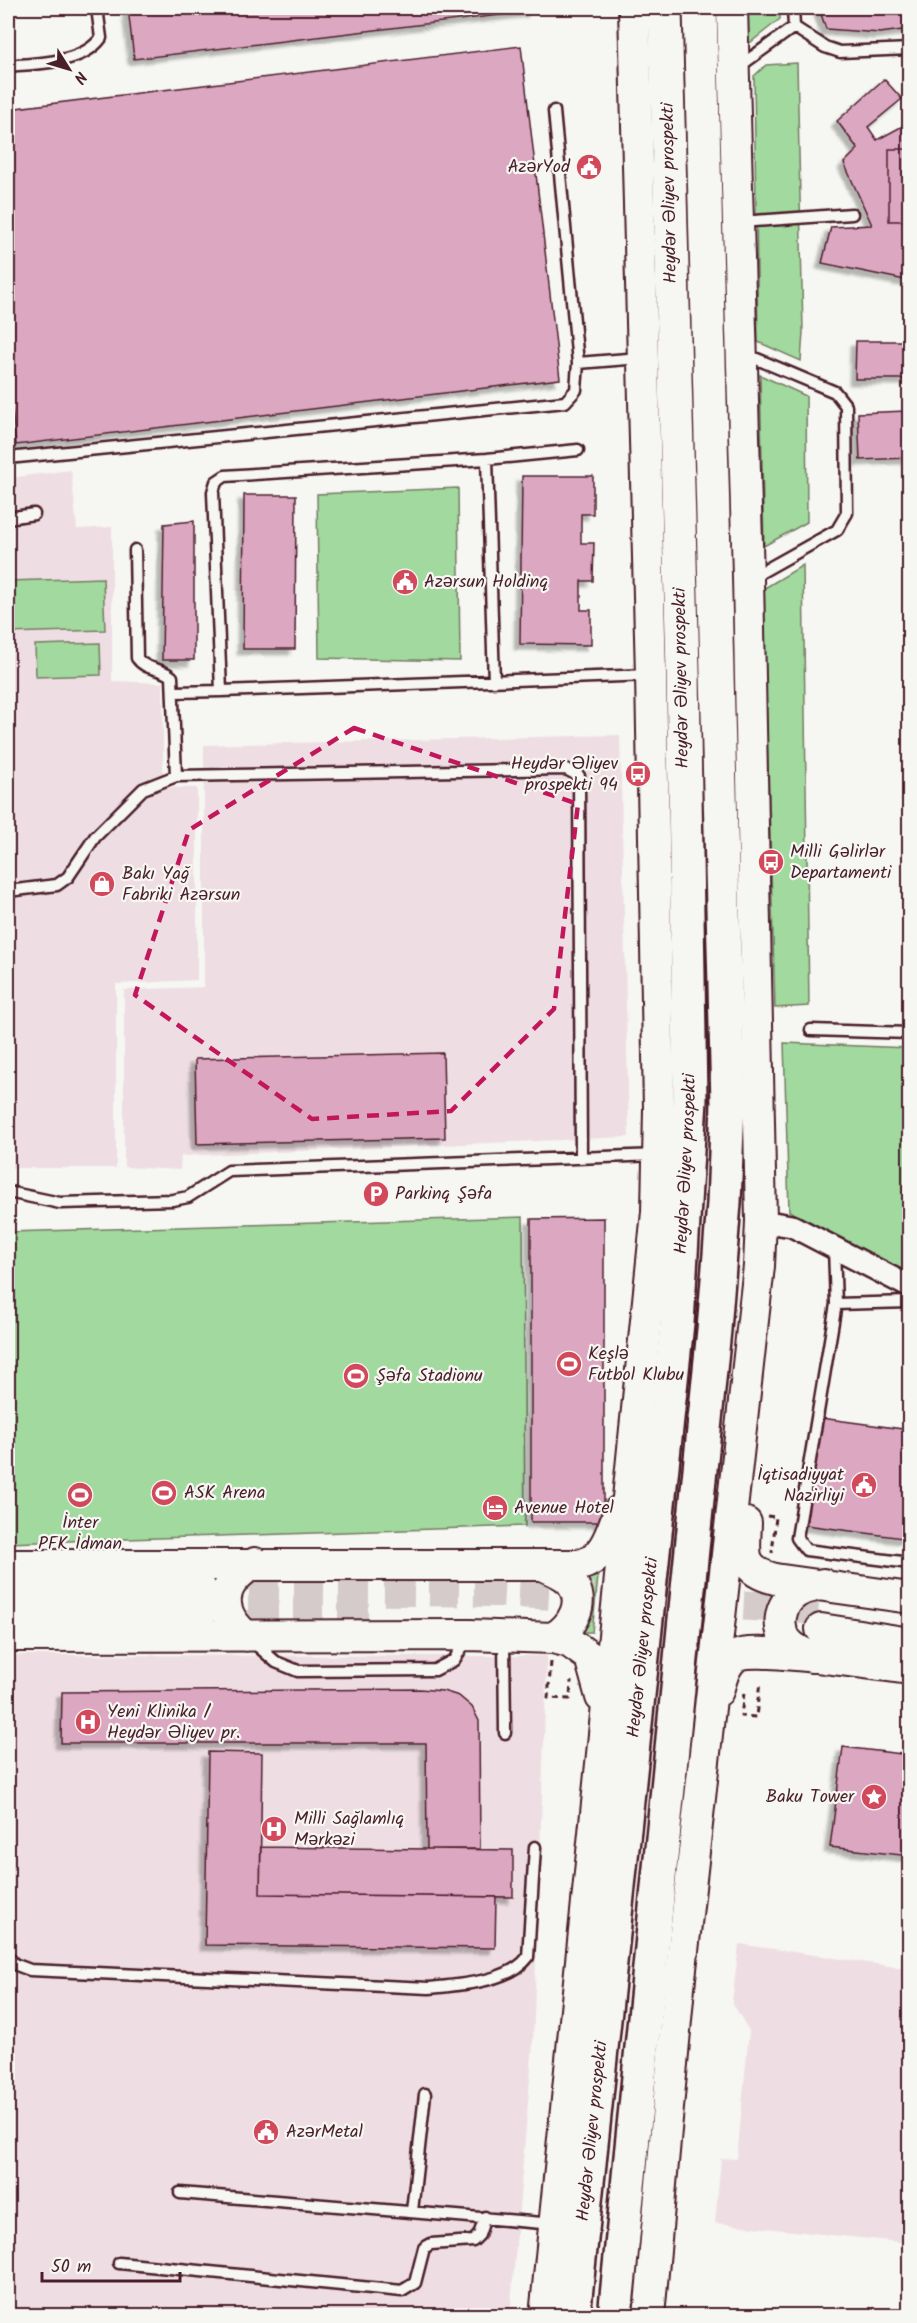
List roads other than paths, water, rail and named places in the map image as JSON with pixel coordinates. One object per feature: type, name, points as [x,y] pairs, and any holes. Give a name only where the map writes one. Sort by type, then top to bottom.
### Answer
[{"type":"highway","name":"Heydər Əliyev prospekti","points":[[573,2316],[677,1323],[690,1100],[683,671],[666,8]]},
{"type":"highway","name":"Heydər Əliyev prospekti","points":[[615,2316],[714,1330],[727,1126],[719,671],[700,8]]},
{"type":"main road","points":[[545,2316],[657,1212],[651,675],[634,8]]},
{"type":"main road","points":[[732,8],[748,579],[761,1221],[745,1556],[752,1570],[823,1608],[909,1642]]},
{"type":"main road","points":[[649,2316],[679,1988],[759,1266]]},
{"type":"main road","points":[[8,1564],[255,1563],[547,1567],[588,1563],[596,1557],[610,1534],[631,1480]]},
{"type":"main road","points":[[246,1636],[229,1618],[226,1604],[227,1592],[241,1571],[255,1563]]},
{"type":"main road","points":[[547,1567],[565,1576],[577,1594],[577,1609],[572,1623],[553,1638]]},
{"type":"main road","points":[[8,1590],[202,1600],[8,1611]]},
{"type":"main road","points":[[811,1657],[792,1646],[780,1629],[781,1617],[788,1599],[798,1591],[823,1608],[909,1623]]},
{"type":"main road","points":[[823,1608],[909,1598]]},
{"type":"main road","points":[[8,1636],[470,1635],[553,1638],[582,1649],[590,1657],[595,1667],[605,1717]]},
{"type":"main road","points":[[709,1716],[725,1670],[736,1655],[749,1652],[811,1657],[909,1669]]},
{"type":"street","points":[[761,1221],[792,1226],[909,1287]]},
{"type":"lane","points":[[8,66],[52,62],[90,49],[101,38],[97,8]]},
{"type":"lane","points":[[793,8],[794,27]]},
{"type":"lane","points":[[734,70],[794,27]]},
{"type":"lane","points":[[794,27],[825,47],[840,52],[909,49]]},
{"type":"lane","points":[[8,458],[565,402],[576,390],[578,363],[554,111]]},
{"type":"lane","points":[[737,222],[852,214]]},
{"type":"lane","points":[[740,351],[835,392],[846,406],[847,513],[837,530],[748,579]]},
{"type":"lane","points":[[578,363],[643,358]]},
{"type":"lane","points":[[221,691],[213,492],[216,482],[225,476],[487,459],[578,450]]},
{"type":"lane","points":[[487,459],[494,682]]},
{"type":"lane","points":[[8,518],[34,514]]},
{"type":"lane","points":[[135,550],[137,658],[142,666],[168,673],[172,677],[175,692],[176,776]]},
{"type":"lane","points":[[175,692],[494,682],[621,674],[651,675]]},
{"type":"lane","points":[[8,891],[57,885],[75,867],[95,837],[143,789],[176,776],[566,769],[575,771],[579,776],[581,1156]]},
{"type":"lane","points":[[811,1030],[909,1033]]},
{"type":"lane","points":[[8,1192],[60,1203],[173,1200],[188,1197],[220,1175],[229,1172],[581,1156],[658,1155]]},
{"type":"lane","points":[[834,1247],[836,1304],[797,1538],[806,1550],[909,1563]]},
{"type":"lane","points":[[836,1304],[909,1302]]},
{"type":"lane","points":[[504,1636],[505,1733]]},
{"type":"lane","points":[[8,1957],[14,1964],[30,1970],[429,1988],[472,1984],[521,1966],[528,1957],[535,1847]]},
{"type":"lane","points":[[412,2211],[425,2094]]},
{"type":"lane","points":[[180,2193],[554,2224]]},
{"type":"lane","points":[[119,2263],[402,2291],[415,2283],[424,2248],[431,2244],[473,2241],[479,2235],[485,2217]]},
{"type":"tunnel","points":[[204,1589],[501,1592],[824,1610]]},
{"type":"tunnel","points":[[203,1611],[380,1612]]},
{"type":"place","name":"AzərYod","points":[[589,167]]},
{"type":"place","name":"Azərsun Holdinq","points":[[405,582]]},
{"type":"place","name":"Heydər Əliyev prospekti 94","points":[[638,774]]},
{"type":"place","name":"Milli Gəlirlər Departamenti","points":[[771,862]]},
{"type":"place","name":"Bakı Yağ Fabriki Azərsun","points":[[102,884]]},
{"type":"place","name":"Parkinq Şəfa","points":[[376,1194]]},
{"type":"place","name":"Keşlə Futbol Klubu","points":[[569,1364]]},
{"type":"place","name":"Şəfa Stadionu","points":[[356,1376]]},
{"type":"place","name":"İqtisadiyyat Nazirliyi","points":[[864,1485]]},
{"type":"place","name":"ASK Arena","points":[[164,1493]]},
{"type":"place","name":"İnter PFK İdman","points":[[80,1495]]},
{"type":"place","name":"Avenue Hotel","points":[[495,1508]]},
{"type":"place","name":"Yeni Klinika / Heydər Əliyev pr.","points":[[88,1722]]},
{"type":"place","name":"Baku Tower","points":[[874,1797]]},
{"type":"place","name":"Milli Sağlamlıq Mərkəzi","points":[[274,1829]]},
{"type":"place","name":"AzərMetal","points":[[266,2132]]}]
